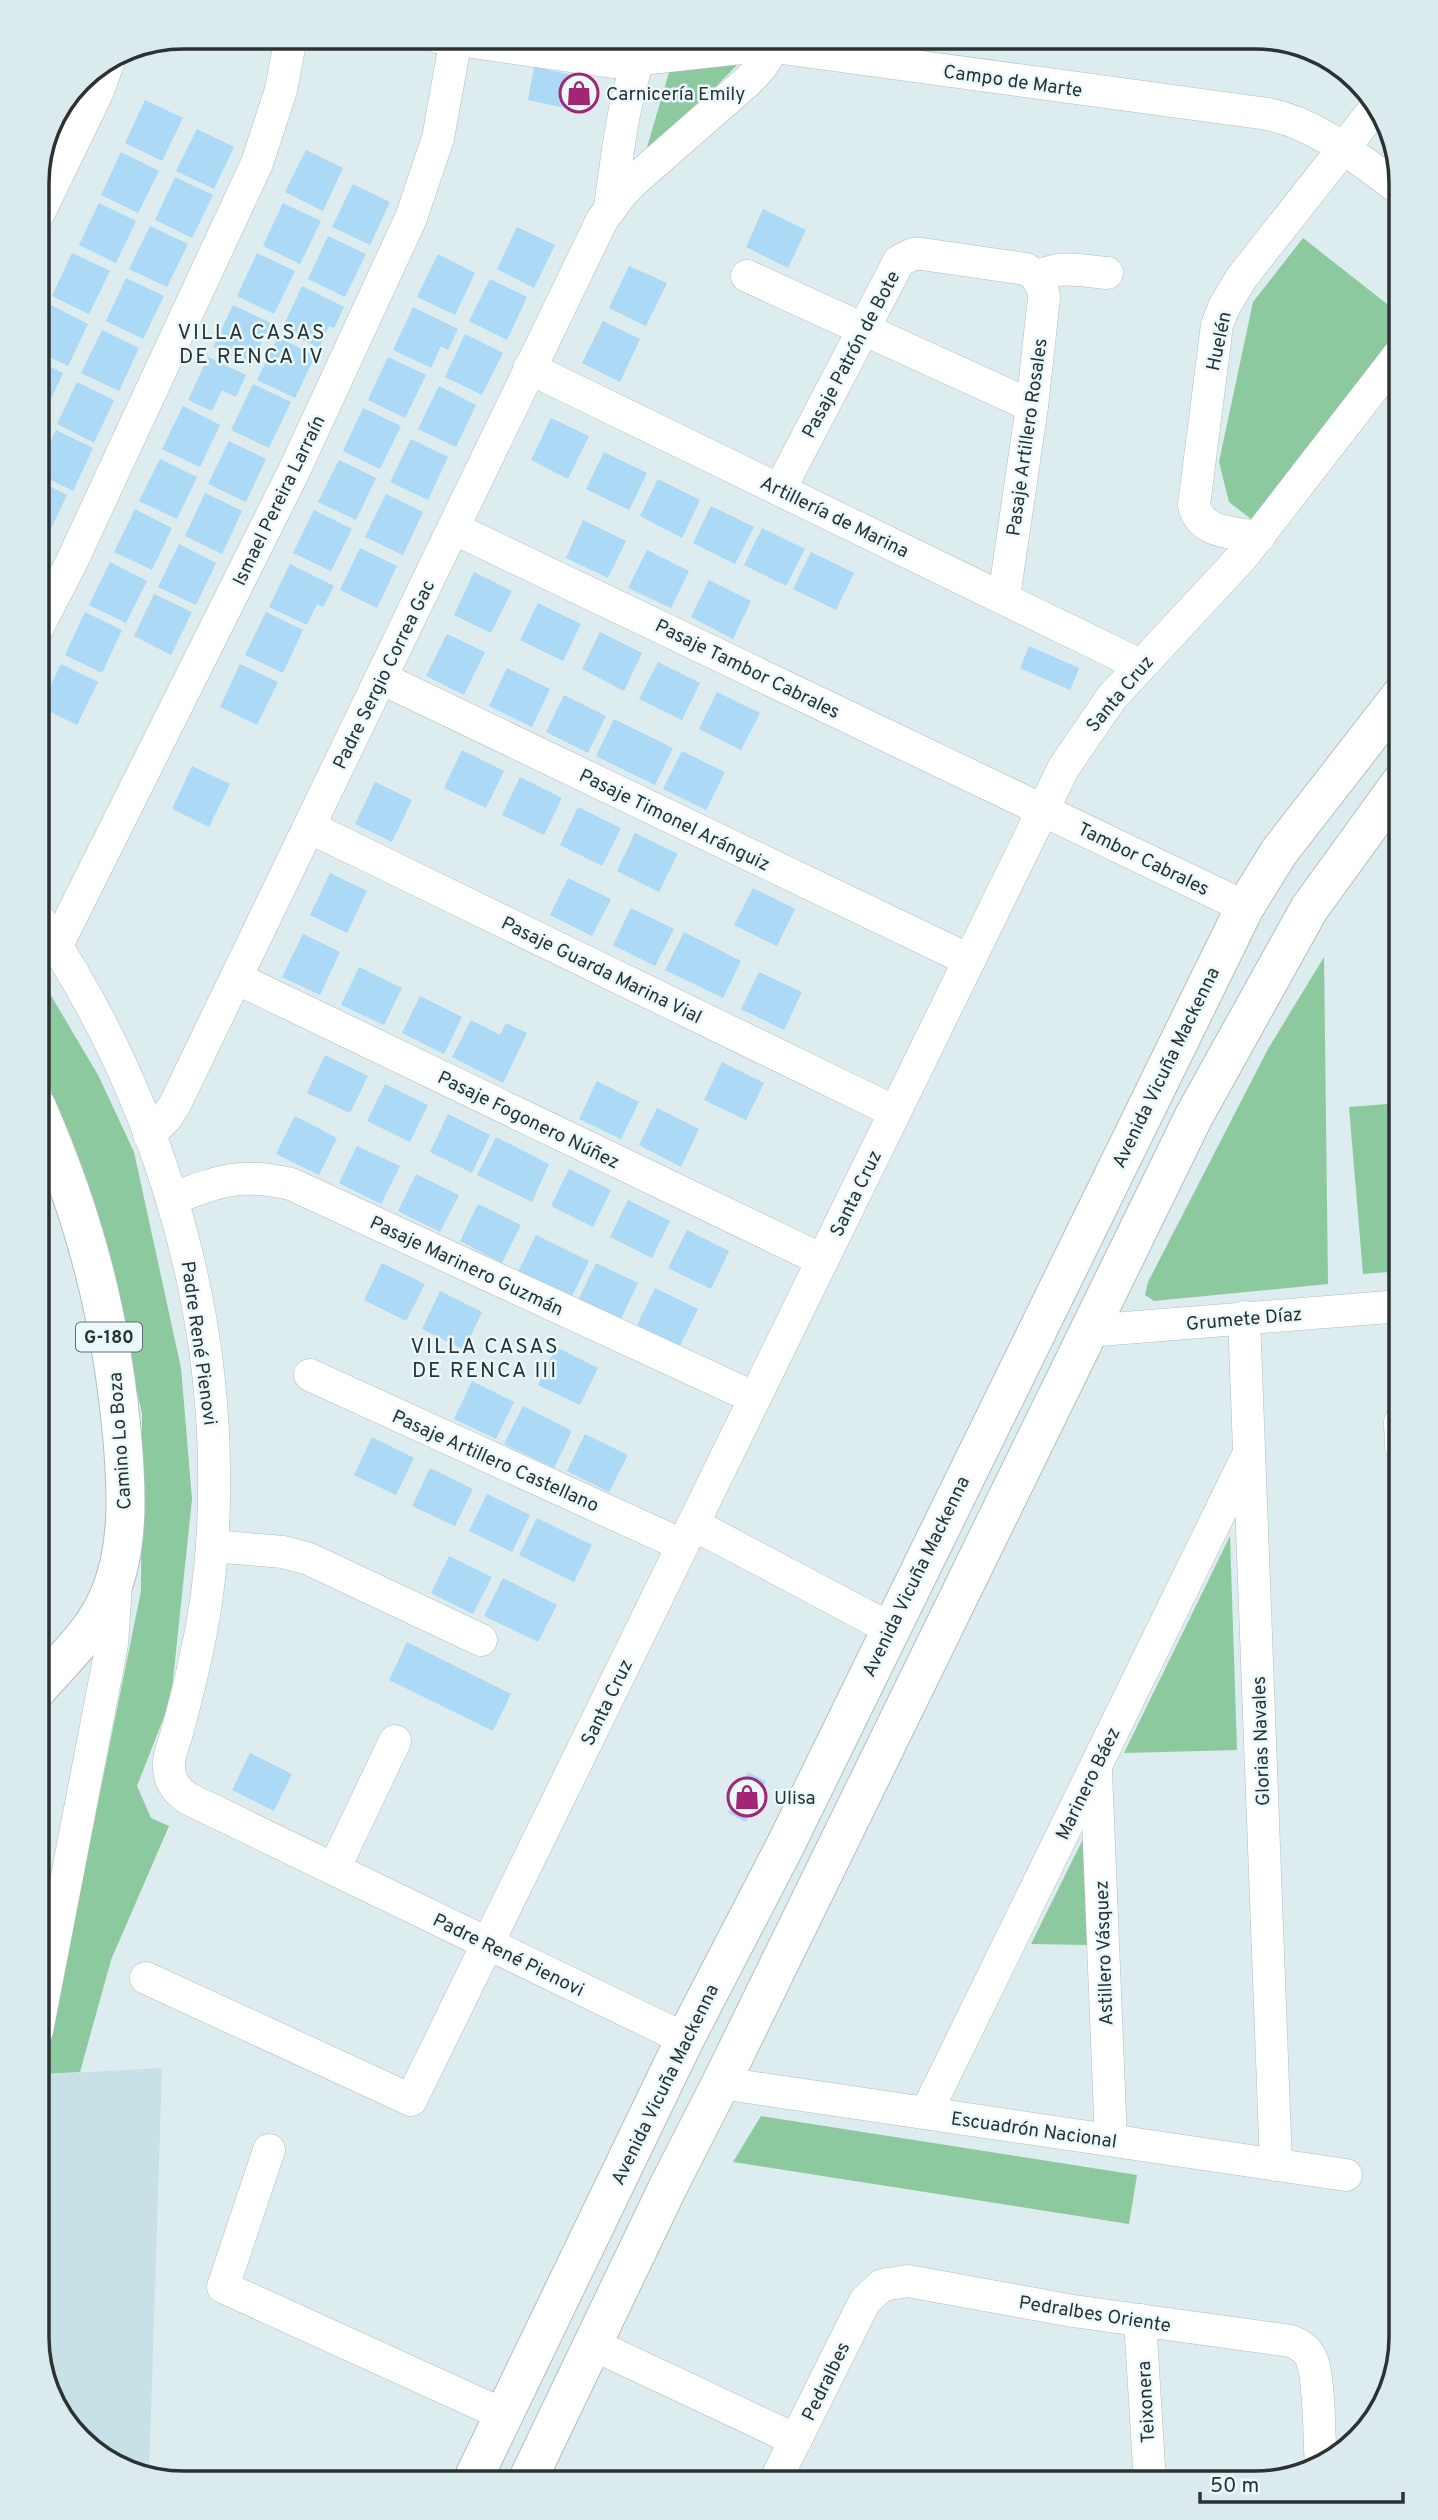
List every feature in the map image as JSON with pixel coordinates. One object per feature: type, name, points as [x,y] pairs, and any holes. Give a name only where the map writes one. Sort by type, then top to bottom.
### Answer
[{"type":"street","points":[[49,606],[257,163],[281,90],[288,49]]},
{"type":"street","name":"Ismael Pereira Larraín","points":[[57,945],[294,471],[411,218],[438,138],[446,49]]},
{"type":"street","name":"Campo de Marte","points":[[523,49],[612,62],[641,49]]},
{"type":"street","name":"Padre Sergio Correa Gac","points":[[610,207],[628,99],[643,49]]},
{"type":"street","name":"Padre Sergio Correa Gac","points":[[149,1135],[166,1118],[175,1104],[594,234],[610,207],[636,179],[750,80],[772,49]]},
{"type":"street","name":"Campo de Marte","points":[[825,49],[1284,117],[1315,130],[1389,181]]},
{"type":"street","points":[[49,187],[102,77]]},
{"type":"street","name":"Huelén","points":[[1259,537],[1206,525],[1194,505],[1217,325],[1242,276],[1370,115]]},
{"type":"street","name":"Pasaje Patrón de Bote","points":[[780,489],[895,267],[905,257],[913,254],[1019,267],[1032,272],[1037,278]]},
{"type":"street","points":[[1037,278],[1049,271],[1061,269],[1107,273]]},
{"type":"street","points":[[747,276],[1032,406]]},
{"type":"street","name":"Pasaje Artillero Rosales","points":[[1004,597],[1032,406],[1044,298],[1037,278]]},
{"type":"street","name":"Artillería de Marina","points":[[529,368],[1140,665]]},
{"type":"street","name":"Santa Cruz","points":[[146,1978],[411,2100],[1064,767],[1112,697],[1259,537],[1389,368]]},
{"type":"street","name":"Pasaje Tambor Cabrales","points":[[453,528],[1043,809]]},
{"type":"street","name":"Pasaje Timonel Aránguiz","points":[[380,678],[969,960]]},
{"type":"street","name":"Avenida Vicuña Mackenna","points":[[476,2471],[685,2039],[785,1846],[889,1628],[1245,907],[1279,852],[1389,710]]},
{"type":"street","points":[[532,2471],[667,2187],[721,2083],[1194,1116],[1302,920],[1389,799]]},
{"type":"street","name":"Tambor Cabrales","points":[[1043,809],[1245,907]]},
{"type":"street","name":"Pasaje Guarda Marina Vial","points":[[309,827],[895,1111]]},
{"type":"street","name":"Padre René Pienovi","points":[[49,933],[108,1039],[149,1135],[172,1199],[188,1257],[209,1377],[214,1478],[212,1546],[194,1669],[169,1763],[173,1783],[187,1798],[685,2039]]},
{"type":"street","name":"Pasaje Fogonero Núñez","points":[[236,978],[822,1260]]},
{"type":"street","name":"Camino Lo Boza","points":[[49,1137],[75,1201],[91,1255],[110,1341],[125,1480],[124,1525],[112,1644],[49,1969]]},
{"type":"street","name":"Pasaje Marinero Guzmán","points":[[172,1199],[219,1180],[267,1178],[291,1184],[755,1398]]},
{"type":"street","name":"Grumete Díaz","points":[[1087,1331],[1389,1307]]},
{"type":"street","name":"Glorias Navales","points":[[1244,1317],[1276,2165]]},
{"type":"street","name":"Pasaje Artillero Castellano","points":[[310,1375],[688,1535],[889,1628]]},
{"type":"street","name":"Marinero Báez","points":[[926,2113],[1249,1453]]},
{"type":"street","points":[[212,1546],[283,1552],[316,1562],[481,1640]]},
{"type":"street","name":"Camino Lo Boza","points":[[49,1677],[81,1643],[96,1622],[117,1577]]},
{"type":"street","points":[[334,1869],[396,1741]]},
{"type":"street","name":"Astillero Vásquez","points":[[1096,1766],[1111,2140]]},
{"type":"street","points":[[785,1846],[825,1867]]},
{"type":"street","name":"Escuadrón Nacional","points":[[721,2083],[1346,2175]]},
{"type":"street","points":[[269,2150],[223,2287],[548,2435]]},
{"type":"street","points":[[623,2166],[667,2187]]},
{"type":"street","name":"Pedralbes Oriente","points":[[883,2285],[908,2281],[1073,2311],[1291,2342],[1306,2350],[1314,2368],[1320,2453]]},
{"type":"street","name":"Pedralbes","points":[[780,2471],[865,2301],[883,2285]]},
{"type":"street","name":"Teixonera","points":[[1140,2320],[1149,2471]]},
{"type":"street","points":[[592,2344],[796,2440]]},
{"type":"shaded area","points":[[162,2068],[149,2466],[124,2457],[95,2438],[72,2411],[59,2388],[54,2372],[49,2337],[49,2074]]},
{"type":"green space","points":[[738,64],[643,161],[670,69]]},
{"type":"green space","points":[[1303,238],[1389,306],[1389,349],[1255,522],[1229,502],[1219,462],[1253,302]]},
{"type":"green space","points":[[1324,957],[1328,1284],[1154,1301],[1145,1295],[1148,1282],[1268,1049]]},
{"type":"green space","points":[[49,992],[98,1075],[134,1152],[181,1368],[192,1499],[171,1699],[137,1786],[151,1818],[169,1826],[111,1960],[80,2072],[49,2074],[49,2044],[141,1591],[142,1413],[99,1226],[49,1085]]},
{"type":"green space","points":[[1389,1104],[1389,1272],[1363,1274],[1349,1107]]},
{"type":"green space","points":[[1230,1536],[1237,1750],[1124,1753]]},
{"type":"green space","points":[[1091,1823],[1089,1945],[1031,1944]]},
{"type":"green space","points":[[761,2116],[1137,2175],[1129,2224],[733,2162]]},
{"type":"building","points":[[534,67],[592,79],[585,112],[528,100]]},
{"type":"building","points":[[145,100],[183,118],[162,161],[125,143]]},
{"type":"building","points":[[197,129],[234,147],[214,189],[176,171]]},
{"type":"building","points":[[306,150],[343,168],[323,211],[285,192]]},
{"type":"building","points":[[121,152],[159,171],[138,213],[101,195]]},
{"type":"building","points":[[175,177],[213,195],[192,238],[155,220]]},
{"type":"building","points":[[353,184],[390,202],[370,245],[332,227]]},
{"type":"building","points":[[99,203],[136,221],[116,263],[79,245]]},
{"type":"building","points":[[283,203],[321,221],[300,264],[263,246]]},
{"type":"building","points":[[763,209],[806,230],[788,268],[746,247]]},
{"type":"building","points":[[150,226],[188,244],[167,287],[129,269]]},
{"type":"building","points":[[517,227],[555,245],[534,288],[497,269]]},
{"type":"building","points":[[328,236],[366,254],[345,297],[308,279]]},
{"type":"building","points":[[72,253],[110,271],[89,314],[52,296]]},
{"type":"building","points":[[257,253],[295,271],[274,314],[237,296]]},
{"type":"building","points":[[438,254],[475,273],[455,315],[417,297]]},
{"type":"building","points":[[629,266],[667,283],[646,326],[609,308]]},
{"type":"building","points":[[126,278],[164,296],[143,339],[106,321]]},
{"type":"building","points":[[490,279],[527,297],[507,340],[469,321]]},
{"type":"building","points":[[302,286],[344,307],[334,328],[329,326],[319,348],[282,329]]},
{"type":"building","points":[[51,305],[88,324],[68,366],[49,357]]},
{"type":"building","points":[[233,305],[271,323],[250,366],[213,347]]},
{"type":"building","points":[[413,307],[458,329],[448,350],[441,346],[431,368],[393,350]]},
{"type":"building","points":[[603,321],[640,339],[620,382],[582,363]]},
{"type":"building","points":[[102,330],[139,348],[119,391],[81,373]]},
{"type":"building","points":[[465,334],[503,353],[482,395],[445,377]]},
{"type":"building","points":[[278,337],[315,356],[295,398],[257,380]]},
{"type":"building","points":[[208,357],[246,375],[236,397],[222,390],[212,411],[188,400]]},
{"type":"building","points":[[388,357],[426,375],[405,418],[368,400]]},
{"type":"building","points":[[49,366],[63,373],[49,403]]},
{"type":"building","points":[[77,382],[114,400],[94,443],[57,424]]},
{"type":"building","points":[[253,384],[291,402],[269,448],[231,430]]},
{"type":"building","points":[[439,386],[476,405],[456,447],[418,429]]},
{"type":"building","points":[[183,406],[220,425],[200,467],[162,449]]},
{"type":"building","points":[[363,408],[401,426],[380,469],[343,451]]},
{"type":"building","points":[[551,418],[589,436],[568,479],[531,460]]},
{"type":"building","points":[[56,430],[93,448],[73,491],[49,479],[49,444]]},
{"type":"building","points":[[411,439],[448,457],[428,500],[390,482]]},
{"type":"building","points":[[229,441],[266,459],[246,502],[208,484]]},
{"type":"building","points":[[604,452],[647,473],[629,510],[586,489]]},
{"type":"building","points":[[160,459],[197,477],[177,519],[139,501]]},
{"type":"building","points":[[339,460],[376,478],[356,520],[318,502]]},
{"type":"building","points":[[658,479],[700,500],[682,538],[640,516]]},
{"type":"building","points":[[49,486],[67,495],[49,533]]},
{"type":"building","points":[[205,493],[242,511],[222,554],[185,536]]},
{"type":"building","points":[[386,494],[423,512],[403,555],[365,537]]},
{"type":"building","points":[[711,506],[754,527],[735,564],[693,543]]},
{"type":"building","points":[[135,509],[172,528],[152,570],[114,552]]},
{"type":"building","points":[[314,510],[352,529],[331,571],[293,553]]},
{"type":"building","points":[[583,520],[626,541],[608,578],[566,558]]},
{"type":"building","points":[[762,528],[805,549],[786,586],[744,565]]},
{"type":"building","points":[[179,544],[216,563],[196,605],[158,587]]},
{"type":"building","points":[[360,548],[397,566],[377,608],[340,590]]},
{"type":"building","points":[[647,550],[689,571],[671,608],[628,588]]},
{"type":"building","points":[[811,552],[854,573],[836,610],[793,589]]},
{"type":"building","points":[[110,562],[147,581],[126,623],[89,605]]},
{"type":"building","points":[[290,564],[334,586],[323,607],[317,604],[307,625],[269,607]]},
{"type":"building","points":[[474,572],[512,591],[491,633],[454,615]]},
{"type":"building","points":[[709,580],[751,601],[733,639],[691,617]]},
{"type":"building","points":[[154,594],[192,612],[171,655],[134,636]]},
{"type":"building","points":[[538,603],[581,624],[563,661],[520,640]]},
{"type":"building","points":[[85,612],[122,630],[102,673],[65,655]]},
{"type":"building","points":[[266,612],[303,630],[283,673],[245,655]]},
{"type":"building","points":[[600,632],[642,653],[624,691],[582,669]]},
{"type":"building","points":[[447,634],[485,652],[464,695],[426,676]]},
{"type":"building","points":[[1029,646],[1079,668],[1070,690],[1020,668]]},
{"type":"building","points":[[658,662],[700,683],[682,720],[639,699]]},
{"type":"building","points":[[61,664],[98,682],[77,725],[49,711],[49,689]]},
{"type":"building","points":[[240,664],[278,682],[257,725],[220,707]]},
{"type":"building","points":[[507,668],[550,689],[532,727],[489,706]]},
{"type":"building","points":[[717,692],[760,713],[741,750],[699,729]]},
{"type":"building","points":[[564,695],[606,716],[588,753],[546,732]]},
{"type":"building","points":[[614,719],[673,748],[655,785],[596,756]]},
{"type":"building","points":[[462,750],[504,771],[486,808],[444,788]]},
{"type":"building","points":[[682,751],[725,772],[706,810],[663,789]]},
{"type":"building","points":[[192,766],[230,784],[209,827],[172,809]]},
{"type":"building","points":[[520,777],[562,798],[544,835],[502,815]]},
{"type":"building","points":[[375,782],[412,800],[392,842],[355,824]]},
{"type":"building","points":[[578,807],[621,828],[602,866],[560,845]]},
{"type":"building","points":[[635,833],[678,854],[659,892],[617,871]]},
{"type":"building","points":[[330,873],[367,891],[347,933],[310,915]]},
{"type":"building","points":[[568,878],[611,899],[592,936],[550,915]]},
{"type":"building","points":[[753,888],[795,909],[777,946],[734,925]]},
{"type":"building","points":[[631,908],[674,929],[655,966],[613,945]]},
{"type":"building","points":[[684,932],[741,961],[723,998],[665,970]]},
{"type":"building","points":[[303,934],[340,952],[320,995],[282,977]]},
{"type":"building","points":[[359,967],[402,988],[384,1025],[341,1005]]},
{"type":"building","points":[[759,972],[802,992],[784,1030],[741,1009]]},
{"type":"building","points":[[420,996],[462,1017],[444,1054],[402,1033]]},
{"type":"building","points":[[471,1020],[500,1035],[506,1023],[527,1033],[503,1083],[452,1057]]},
{"type":"building","points":[[325,1055],[368,1076],[350,1113],[307,1093]]},
{"type":"building","points":[[722,1062],[764,1083],[746,1120],[704,1100]]},
{"type":"building","points":[[597,1081],[639,1102],[621,1139],[579,1119]]},
{"type":"building","points":[[385,1084],[428,1105],[410,1142],[367,1121]]},
{"type":"building","points":[[657,1108],[699,1129],[681,1167],[639,1145]]},
{"type":"building","points":[[448,1114],[490,1135],[472,1173],[430,1152]]},
{"type":"building","points":[[295,1116],[337,1138],[319,1175],[276,1154]]},
{"type":"building","points":[[496,1137],[549,1164],[532,1202],[477,1175]]},
{"type":"building","points":[[357,1146],[400,1166],[381,1204],[339,1183]]},
{"type":"building","points":[[569,1169],[611,1190],[593,1227],[551,1206]]},
{"type":"building","points":[[416,1174],[459,1195],[440,1232],[398,1211]]},
{"type":"building","points":[[628,1200],[670,1221],[652,1258],[610,1237]]},
{"type":"building","points":[[478,1204],[521,1225],[502,1263],[460,1241]]},
{"type":"building","points":[[687,1230],[729,1251],[711,1289],[668,1268]]},
{"type":"building","points":[[536,1235],[589,1261],[571,1298],[518,1272]]},
{"type":"building","points":[[382,1263],[425,1284],[406,1321],[364,1300]]},
{"type":"building","points":[[596,1263],[638,1283],[620,1321],[578,1300]]},
{"type":"building","points":[[655,1288],[698,1309],[680,1346],[637,1325]]},
{"type":"building","points":[[440,1291],[482,1312],[464,1350],[422,1329]]},
{"type":"building","points":[[556,1347],[598,1368],[580,1405],[538,1385]]},
{"type":"building","points":[[472,1381],[514,1402],[496,1439],[454,1419]]},
{"type":"building","points":[[523,1406],[572,1431],[554,1468],[504,1444]]},
{"type":"building","points":[[585,1434],[628,1455],[609,1492],[567,1471]]},
{"type":"building","points":[[372,1437],[414,1458],[396,1495],[354,1475]]},
{"type":"building","points":[[430,1468],[473,1489],[455,1526],[412,1506]]},
{"type":"building","points":[[487,1494],[530,1515],[512,1552],[469,1531]]},
{"type":"building","points":[[537,1518],[592,1545],[574,1582],[519,1555]]},
{"type":"building","points":[[449,1556],[492,1577],[473,1614],[431,1593]]},
{"type":"building","points":[[503,1578],[557,1605],[538,1642],[484,1616]]},
{"type":"building","points":[[407,1642],[511,1694],[493,1731],[389,1680]]},
{"type":"building","points":[[250,1753],[292,1774],[274,1811],[232,1790]]},
{"type":"building","name":"Ulisa","points":[[748,1772],[766,1781],[746,1822],[728,1813]]},
{"type":"place","name":"Carnicería Emily","points":[[579,93]]},
{"type":"place","name":"Ulisa","points":[[747,1797]]},
{"type":"district","name":"VILLA CASAS DE RENCA IV","points":[[252,344]]},
{"type":"district","name":"VILLA CASAS DE RENCA III","points":[[485,1358]]}]
